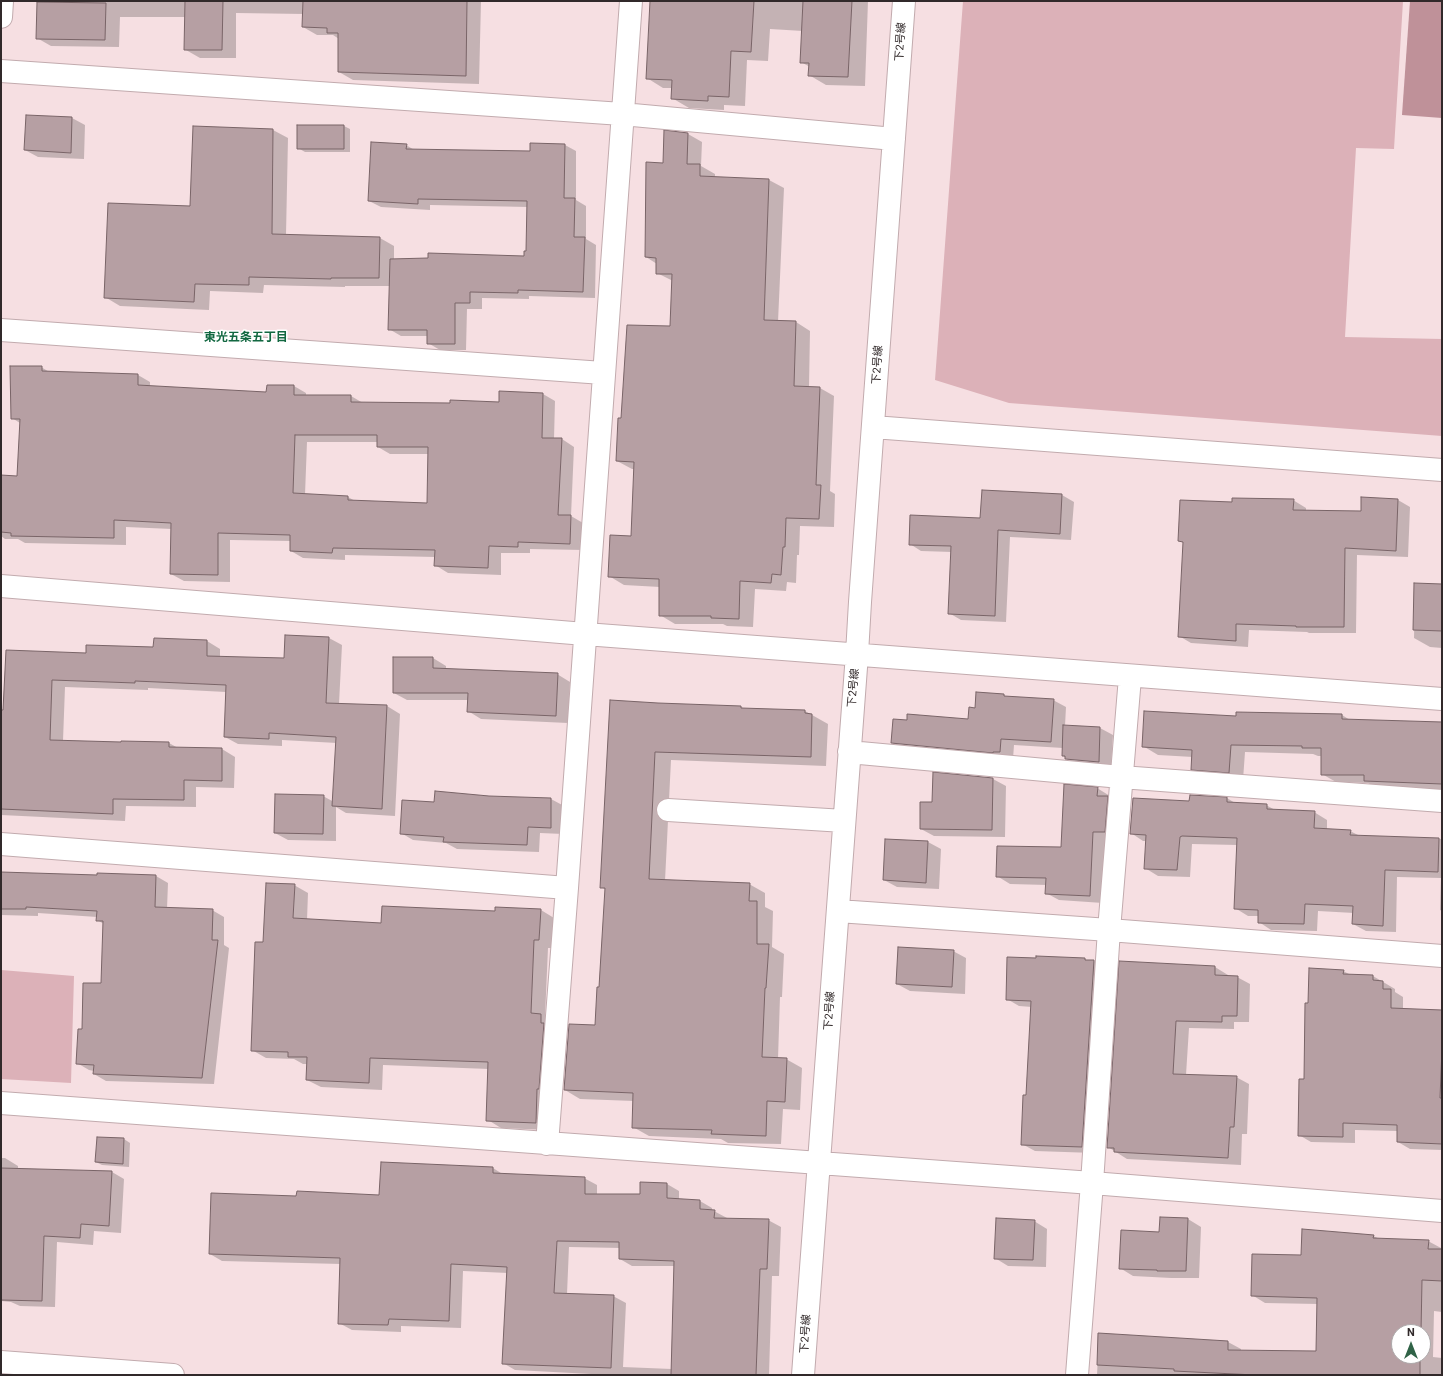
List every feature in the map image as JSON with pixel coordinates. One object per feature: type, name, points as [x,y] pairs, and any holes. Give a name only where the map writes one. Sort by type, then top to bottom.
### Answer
[{"type":"street","points":[[1,17],[2,1]]},
{"type":"street","points":[[546,1144],[567,888],[584,634],[631,1]]},
{"type":"street","name":"下2号線","points":[[803,1375],[904,1]]},
{"type":"street","points":[[1,71],[622,114],[894,139]]},
{"type":"street","points":[[1,330],[603,373]]},
{"type":"street","points":[[873,427],[1442,470]]},
{"type":"street","points":[[1,586],[1130,677],[1442,699]]},
{"type":"street","points":[[1076,1375],[1092,1183],[1121,777],[1130,677]]},
{"type":"street","points":[[849,752],[1121,777],[1442,801]]},
{"type":"street","points":[[668,810],[844,821]]},
{"type":"street","points":[[1,844],[567,888]]},
{"type":"street","points":[[838,911],[1110,930],[1442,956]]},
{"type":"street","points":[[1,1103],[1092,1183],[1442,1211]]},
{"type":"street","points":[[1,1362],[173,1375]]},
{"type":"shaded area","points":[[963,1],[1403,1],[1394,149],[1356,148],[1345,337],[1442,339],[1442,436],[1009,403],[935,380]]},
{"type":"shaded area","points":[[1410,1],[1442,1],[1442,118],[1402,115]]},
{"type":"shaded area","points":[[1,970],[74,976],[71,1083],[1,1079]]},
{"type":"building","points":[[185,1],[223,1],[222,50],[184,50]]},
{"type":"building","points":[[303,1],[467,1],[466,76],[338,72],[338,33],[327,33],[327,28],[302,27]]},
{"type":"building","points":[[650,1],[754,1],[751,52],[731,51],[729,97],[708,96],[708,101],[671,99],[672,80],[646,79]]},
{"type":"building","points":[[803,1],[852,1],[848,77],[808,76],[809,63],[800,63]]},
{"type":"building","points":[[37,2],[106,3],[105,40],[36,39]]},
{"type":"building","points":[[26,115],[72,117],[71,153],[24,150]]},
{"type":"building","points":[[297,125],[344,125],[344,149],[297,149]]},
{"type":"building","points":[[193,126],[273,129],[272,234],[380,237],[379,278],[331,279],[249,277],[249,285],[195,284],[194,302],[104,298],[108,203],[190,206]]},
{"type":"building","points":[[664,130],[688,133],[687,164],[700,164],[700,176],[769,179],[764,320],[796,321],[794,386],[820,387],[816,485],[821,485],[819,519],[786,518],[785,547],[783,547],[781,575],[772,574],[771,583],[740,581],[739,619],[711,618],[711,616],[659,616],[659,579],[608,577],[610,535],[631,536],[634,462],[616,461],[618,418],[621,418],[627,325],[670,326],[672,274],[656,274],[656,258],[645,257],[646,162],[663,163]]},
{"type":"building","points":[[371,142],[407,144],[406,149],[530,151],[530,143],[565,144],[564,198],[575,198],[574,237],[585,237],[583,292],[518,290],[518,293],[470,292],[470,303],[455,303],[455,344],[427,344],[427,330],[388,330],[390,259],[428,258],[428,253],[524,256],[524,251],[526,251],[527,201],[418,199],[418,204],[368,201]]},
{"type":"building","points":[[10,366],[42,366],[42,371],[138,374],[138,385],[266,392],[267,385],[294,385],[294,395],[351,395],[351,402],[450,403],[450,400],[499,402],[499,391],[543,393],[542,438],[562,438],[558,515],[571,515],[570,544],[518,542],[518,547],[489,546],[488,568],[434,566],[435,550],[333,548],[332,553],[290,551],[290,535],[218,533],[218,575],[170,574],[171,523],[114,520],[114,538],[11,536],[11,533],[1,532],[1,475],[17,476],[20,419],[11,419]],"holes":[[[295,435],[377,435],[377,447],[428,447],[427,503],[348,500],[348,496],[293,493]]]},
{"type":"building","points":[[982,490],[1062,494],[1060,534],[998,530],[995,616],[948,614],[951,546],[909,545],[910,515],[980,518]]},
{"type":"building","points":[[1361,497],[1398,499],[1396,551],[1345,548],[1344,627],[1296,627],[1236,624],[1236,641],[1178,637],[1183,542],[1178,541],[1180,500],[1232,502],[1232,498],[1294,499],[1293,510],[1361,511]]},
{"type":"building","points":[[1414,583],[1442,584],[1442,631],[1413,630]]},
{"type":"building","points":[[285,635],[329,637],[326,703],[387,705],[382,809],[332,806],[336,737],[269,733],[269,739],[224,737],[226,685],[135,681],[135,683],[52,680],[50,740],[169,742],[169,747],[222,748],[222,781],[184,780],[184,800],[113,799],[113,814],[1,809],[1,710],[3,710],[6,650],[86,653],[86,645],[153,647],[154,638],[207,640],[207,656],[284,658]]},
{"type":"building","points":[[393,657],[433,657],[433,668],[558,673],[556,716],[467,712],[468,693],[393,693]]},
{"type":"building","points":[[976,692],[1004,694],[1004,696],[1054,699],[1051,742],[1001,739],[1000,752],[993,753],[891,743],[893,719],[907,720],[907,714],[968,719],[969,707],[975,708]]},
{"type":"building","points":[[610,700],[741,706],[741,708],[805,710],[805,713],[812,714],[811,757],[655,752],[649,879],[750,883],[749,901],[757,901],[757,944],[769,944],[765,988],[762,1057],[787,1058],[785,1102],[767,1101],[766,1136],[711,1134],[712,1130],[632,1128],[633,1093],[564,1090],[569,1024],[595,1025],[597,987],[599,987],[605,888],[600,888]]},
{"type":"building","points":[[1144,711],[1236,716],[1236,712],[1342,714],[1342,719],[1442,722],[1442,784],[1364,781],[1364,775],[1321,775],[1321,748],[1302,748],[1302,746],[1231,745],[1229,773],[1191,770],[1192,750],[1142,747]]},
{"type":"building","points":[[1063,725],[1100,727],[1099,762],[1065,759],[1065,756],[1062,756]]},
{"type":"building","points":[[933,772],[993,778],[992,830],[920,829],[920,802],[932,802]]},
{"type":"building","points":[[1064,784],[1098,787],[1097,796],[1108,796],[1105,832],[1093,832],[1090,896],[1045,894],[1046,878],[996,877],[997,846],[1061,847]]},
{"type":"building","points":[[435,791],[489,796],[551,798],[551,828],[528,827],[527,845],[443,842],[444,837],[400,834],[402,800],[434,802]]},
{"type":"building","points":[[275,794],[324,795],[323,834],[274,833]]},
{"type":"building","points":[[1190,795],[1227,797],[1227,802],[1267,804],[1267,809],[1315,811],[1314,828],[1351,830],[1350,835],[1439,838],[1438,872],[1385,870],[1383,926],[1352,924],[1353,906],[1305,904],[1304,924],[1258,923],[1258,910],[1234,909],[1237,838],[1182,836],[1180,837],[1177,870],[1144,869],[1146,835],[1130,834],[1133,798],[1189,801]]},
{"type":"building","points":[[885,839],[928,841],[926,883],[883,880]]},
{"type":"building","points":[[1,872],[156,875],[155,907],[213,909],[212,940],[218,940],[202,1078],[93,1074],[94,1065],[76,1064],[78,1029],[82,1029],[83,983],[101,983],[103,921],[96,921],[97,911],[26,907],[26,909],[1,909]]},
{"type":"building","points":[[266,883],[295,884],[293,918],[381,923],[382,906],[495,911],[495,907],[541,909],[539,940],[534,940],[531,1013],[541,1014],[541,1023],[544,1023],[539,1089],[537,1089],[536,1123],[486,1121],[488,1062],[370,1058],[369,1083],[306,1080],[307,1057],[288,1057],[288,1052],[251,1051],[255,942],[263,942]]},
{"type":"building","points":[[898,947],[954,950],[952,987],[896,984]]},
{"type":"building","points":[[1036,956],[1085,958],[1085,960],[1094,960],[1082,1147],[1021,1145],[1023,1095],[1026,1095],[1031,1001],[1006,1000],[1007,957],[1036,958]]},
{"type":"building","points":[[1119,961],[1215,966],[1215,975],[1238,976],[1237,1016],[1222,1016],[1222,1022],[1176,1021],[1173,1074],[1237,1076],[1234,1127],[1230,1127],[1228,1158],[1114,1152],[1114,1148],[1107,1148]]},
{"type":"building","points":[[1309,968],[1344,970],[1343,974],[1373,975],[1373,980],[1383,981],[1383,989],[1391,989],[1391,1008],[1442,1010],[1440,1098],[1442,1098],[1442,1144],[1397,1142],[1397,1125],[1343,1123],[1343,1137],[1298,1136],[1299,1079],[1304,1079],[1305,1003],[1308,1003]]},
{"type":"building","points":[[97,1137],[124,1138],[123,1164],[95,1162]]},
{"type":"building","points":[[381,1162],[493,1167],[493,1173],[585,1177],[585,1194],[640,1194],[640,1182],[667,1183],[667,1198],[700,1200],[700,1209],[715,1210],[714,1218],[769,1219],[767,1269],[760,1269],[756,1375],[671,1375],[674,1261],[619,1259],[619,1242],[557,1241],[554,1293],[614,1295],[611,1368],[502,1364],[507,1267],[451,1264],[449,1321],[389,1319],[388,1325],[338,1324],[340,1258],[209,1254],[211,1193],[296,1196],[297,1191],[379,1195]]},
{"type":"building","points":[[1,1168],[112,1171],[109,1226],[81,1224],[80,1238],[44,1236],[42,1301],[1,1300]]},
{"type":"building","points":[[1160,1217],[1188,1218],[1186,1271],[1119,1269],[1121,1230],[1159,1232]]},
{"type":"building","points":[[996,1218],[1035,1220],[1033,1260],[994,1259]]},
{"type":"building","points":[[1302,1229],[1374,1235],[1373,1238],[1429,1240],[1428,1249],[1442,1249],[1442,1281],[1422,1280],[1421,1324],[1391,1324],[1391,1364],[1420,1364],[1420,1375],[1255,1375],[1097,1365],[1098,1333],[1228,1341],[1228,1350],[1316,1351],[1317,1298],[1251,1296],[1252,1254],[1301,1255]]},
{"type":"district","name":"東光五条五丁目","points":[[246,338]]}]
